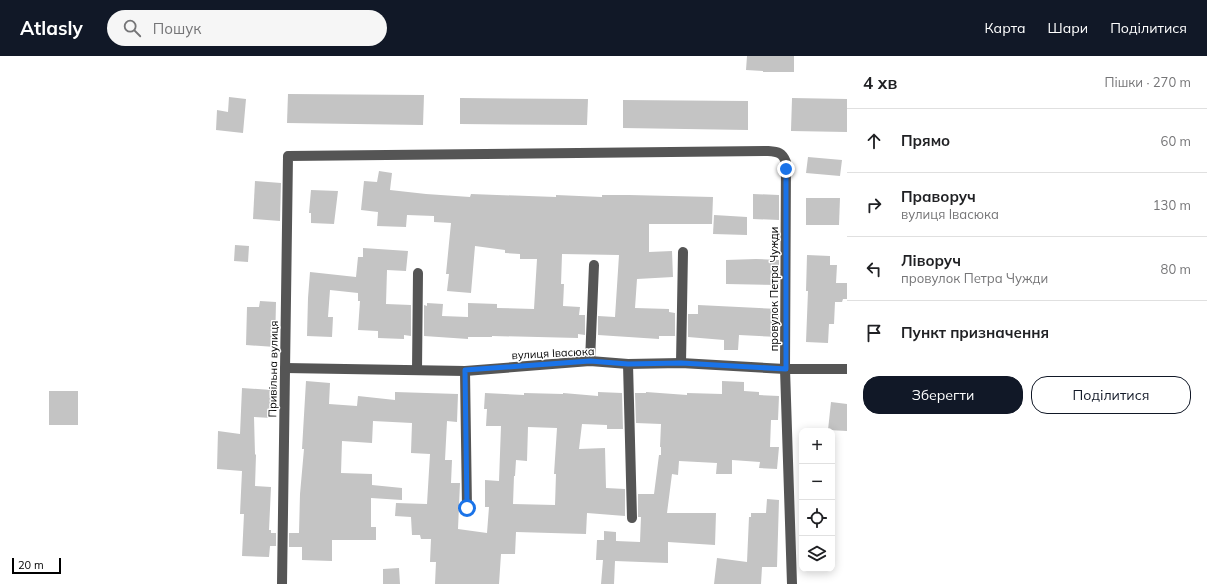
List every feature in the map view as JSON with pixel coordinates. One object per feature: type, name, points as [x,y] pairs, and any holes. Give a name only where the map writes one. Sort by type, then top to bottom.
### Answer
[{"type":"street","name":"провулок Петра Чужди","points":[[290,155],[767,151],[776,152],[783,155],[786,162],[786,369],[792,584]]},
{"type":"street","name":"Привільна вулиця","points":[[282,584],[287,158],[290,155]]},
{"type":"street","points":[[681,363],[683,252]]},
{"type":"street","points":[[590,361],[594,265]]},
{"type":"street","points":[[417,370],[418,273]]},
{"type":"street","name":"вулиця Івасюка","points":[[285,368],[465,370],[590,361],[628,364],[681,363],[786,369],[847,369]]},
{"type":"street","points":[[628,364],[632,518]]},
{"type":"street","points":[[465,370],[467,508]]},
{"type":"building","points":[[747,56],[794,56],[794,72],[763,72],[746,70]]},
{"type":"building","points":[[288,94],[424,95],[423,125],[287,123]]},
{"type":"building","points":[[229,97],[246,99],[243,133],[216,130],[217,110],[228,112]]},
{"type":"building","points":[[460,98],[588,99],[587,125],[460,124]]},
{"type":"building","points":[[792,98],[847,99],[847,132],[791,131]]},
{"type":"building","points":[[623,100],[748,101],[748,130],[623,128]]},
{"type":"building","points":[[808,157],[842,160],[840,176],[806,173]]},
{"type":"building","points":[[379,171],[392,173],[390,190],[426,194],[470,197],[471,194],[556,197],[556,195],[602,197],[602,195],[629,195],[713,197],[712,224],[649,224],[649,252],[672,251],[673,277],[637,279],[635,308],[669,309],[669,312],[675,313],[675,336],[659,336],[659,339],[598,335],[598,316],[615,317],[619,255],[562,254],[561,284],[564,284],[563,306],[580,307],[579,315],[585,315],[585,335],[578,334],[578,338],[492,336],[468,337],[468,339],[424,336],[424,305],[427,306],[427,303],[443,304],[442,316],[468,317],[468,303],[497,304],[497,308],[534,309],[537,259],[520,259],[520,254],[505,253],[505,250],[475,246],[471,293],[447,291],[449,274],[446,274],[451,223],[434,222],[434,216],[407,215],[406,227],[377,226],[378,212],[361,210],[364,181],[377,182]]},
{"type":"building","points":[[255,181],[281,183],[280,221],[253,219]]},
{"type":"building","points":[[311,190],[338,191],[334,224],[311,223],[311,213],[309,213]]},
{"type":"building","points":[[753,194],[779,195],[779,220],[753,219]]},
{"type":"building","points":[[806,198],[840,198],[839,225],[806,225]]},
{"type":"building","points":[[714,215],[747,217],[747,235],[713,234]]},
{"type":"building","points":[[235,245],[249,246],[248,262],[234,261]]},
{"type":"building","points":[[363,248],[408,251],[406,271],[387,270],[386,304],[411,305],[411,336],[404,335],[404,339],[378,338],[378,331],[358,330],[360,301],[358,301],[358,293],[330,290],[328,317],[333,317],[332,337],[307,336],[310,272],[356,277],[358,257],[363,257]]},
{"type":"building","points":[[807,255],[830,256],[830,265],[837,265],[836,283],[847,283],[847,299],[843,299],[842,302],[835,302],[834,324],[829,324],[828,343],[806,342],[808,291],[806,291]]},
{"type":"building","points":[[726,260],[779,260],[779,285],[726,284]]},
{"type":"building","points":[[260,301],[276,302],[275,347],[246,345],[247,307],[259,307]]},
{"type":"building","points":[[698,305],[779,309],[779,337],[739,335],[738,350],[724,350],[724,340],[688,337],[688,314],[698,314]]},
{"type":"building","points":[[306,381],[330,383],[329,404],[357,406],[358,396],[395,400],[395,392],[458,394],[457,422],[447,421],[445,460],[452,460],[451,483],[460,483],[458,529],[487,533],[489,507],[485,507],[485,480],[499,481],[501,426],[486,426],[487,409],[484,409],[485,393],[524,395],[524,393],[563,393],[598,396],[598,392],[622,393],[623,429],[607,429],[607,425],[582,424],[579,449],[605,448],[606,488],[625,489],[625,516],[587,513],[586,534],[516,532],[515,554],[501,554],[499,584],[435,584],[436,562],[430,562],[431,539],[421,539],[420,535],[412,535],[411,517],[395,516],[396,503],[427,504],[430,454],[411,453],[412,423],[373,421],[372,443],[342,441],[341,473],[372,474],[372,485],[402,488],[402,500],[371,498],[371,527],[376,527],[376,540],[332,540],[332,561],[302,560],[302,547],[289,547],[289,533],[299,533],[300,494],[304,449],[302,449]],"holes":[[[528,427],[557,428],[554,474],[556,474],[555,505],[513,504],[516,460],[527,461]]]},
{"type":"building","points":[[722,381],[744,382],[744,391],[759,392],[759,395],[779,396],[778,420],[771,420],[770,447],[779,447],[777,469],[759,468],[760,462],[732,460],[732,474],[716,474],[717,463],[679,461],[678,475],[672,474],[667,513],[716,513],[715,545],[668,542],[668,563],[615,561],[614,584],[601,584],[603,560],[596,560],[597,540],[604,540],[604,531],[616,532],[616,541],[640,542],[641,517],[638,517],[638,494],[654,494],[659,455],[661,455],[661,424],[636,423],[635,393],[646,392],[687,395],[687,393],[722,394]]},
{"type":"building","points":[[242,388],[272,390],[271,418],[254,417],[256,455],[255,486],[271,487],[269,530],[271,530],[271,533],[276,533],[276,546],[270,546],[269,557],[242,556],[244,514],[240,514],[242,471],[217,469],[218,431],[240,434]]},
{"type":"building","points":[[49,391],[78,391],[78,425],[49,425]]},
{"type":"building","points":[[831,402],[847,404],[847,431],[835,430],[835,428],[828,428]]},
{"type":"building","points":[[767,499],[779,500],[777,567],[762,567],[761,584],[714,584],[717,558],[747,562],[749,517],[751,517],[751,513],[766,513]]},
{"type":"building","points":[[399,568],[400,584],[383,584],[383,569]]},
{"type":"route","points":[[467,508],[465,370],[590,361],[628,364],[681,363],[786,369],[786,169]]}]
